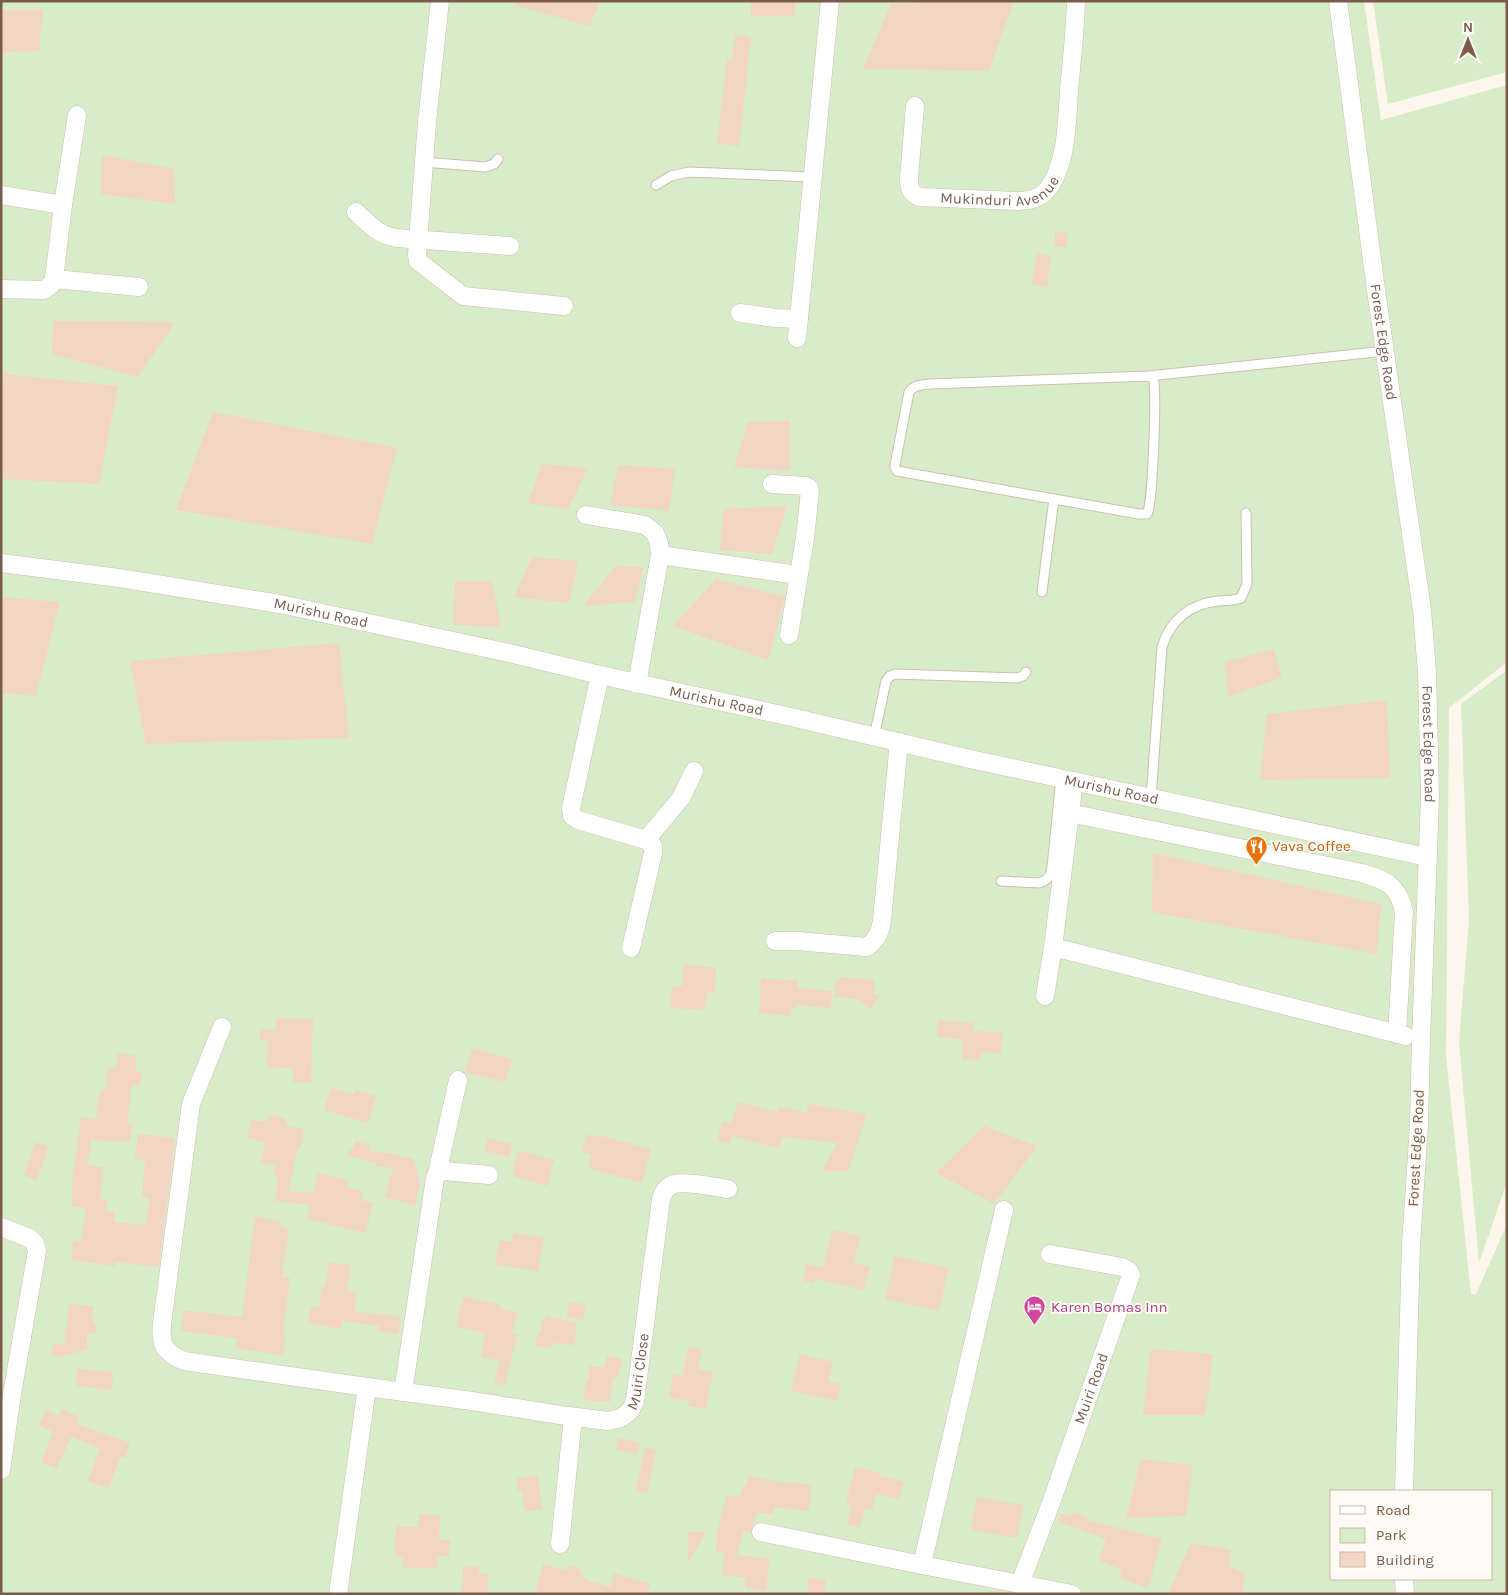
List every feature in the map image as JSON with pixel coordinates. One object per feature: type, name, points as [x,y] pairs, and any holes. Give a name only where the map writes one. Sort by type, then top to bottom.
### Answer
[{"type":"street","points":[[440,1],[426,130],[418,261],[463,296],[564,306]]},
{"type":"street","points":[[797,338],[830,1]]},
{"type":"street","name":"Mukinduri Avenue","points":[[915,106],[909,178],[910,189],[913,195],[919,197],[1019,201],[1039,197],[1056,175],[1062,152],[1066,130],[1076,1]]},
{"type":"street","name":"Forest Edge Road","points":[[1338,1],[1422,610],[1427,672],[1430,796],[1419,1125],[1411,1245],[1404,1490]]},
{"type":"street","points":[[1,289],[44,290],[52,284],[77,115]]},
{"type":"street","points":[[1,195],[63,205]]},
{"type":"street","points":[[356,212],[384,235],[396,238],[418,238],[510,246]]},
{"type":"street","points":[[54,279],[139,287]]},
{"type":"street","points":[[740,314],[799,319]]},
{"type":"street","points":[[772,484],[806,486],[810,489],[807,528],[789,634]]},
{"type":"street","points":[[586,515],[645,525],[655,533],[659,543],[660,555],[637,684]]},
{"type":"street","points":[[660,555],[798,574]]},
{"type":"street","name":"Murishu Road","points":[[1,563],[119,578],[280,604],[509,653],[600,676],[1068,780],[1427,857]]},
{"type":"street","points":[[600,676],[571,808],[572,816],[578,820],[646,840],[653,846],[631,948]]},
{"type":"street","points":[[775,942],[866,947],[874,943],[882,920],[899,742]]},
{"type":"street","points":[[646,840],[681,798],[694,771]]},
{"type":"street","points":[[1046,996],[1054,947],[1070,814],[1068,780]]},
{"type":"street","points":[[1070,814],[1381,878],[1401,897],[1404,912],[1397,1034]]},
{"type":"street","points":[[1054,947],[1421,1041]]},
{"type":"street","name":"Muiri Close","points":[[222,1027],[191,1104],[161,1331],[162,1344],[165,1349],[173,1356],[184,1361],[573,1417],[608,1421],[621,1418],[630,1411],[635,1401],[661,1199],[664,1191],[674,1184],[693,1184],[728,1189]]},
{"type":"street","points":[[403,1392],[432,1195],[458,1080]]},
{"type":"street","points":[[437,1174],[449,1171],[489,1175]]},
{"type":"street","points":[[922,1566],[1004,1210]]},
{"type":"street","points":[[1,1227],[29,1238],[35,1243],[37,1251],[1,1470]]},
{"type":"street","name":"Muiri Road","points":[[1015,1586],[1052,1503],[1131,1275],[1122,1266],[1050,1254]]},
{"type":"street","points":[[338,1594],[367,1387]]},
{"type":"street","points":[[560,1544],[573,1417]]},
{"type":"street","points":[[761,1532],[1015,1586],[1072,1594]]},
{"type":"street","points":[[1404,1580],[1405,1594]]},
{"type":"lane","points":[[424,162],[485,167],[494,164],[498,159]]},
{"type":"lane","points":[[656,185],[671,176],[689,172],[813,176]]},
{"type":"lane","points":[[1149,376],[1153,377],[1154,380],[1154,402],[1152,487],[1147,514],[897,471],[895,468],[909,392],[911,388],[918,386],[1149,376],[1385,351]]},
{"type":"lane","points":[[1042,592],[1054,499]]},
{"type":"lane","points":[[1151,798],[1162,647],[1165,635],[1173,623],[1191,608],[1202,604],[1234,601],[1241,598],[1247,584],[1246,514]]},
{"type":"lane","points":[[874,736],[886,681],[890,676],[896,674],[1017,678],[1023,676],[1026,672]]},
{"type":"lane","points":[[1000,881],[1039,883],[1044,882],[1049,877],[1068,780]]},
{"type":"green space","points":[[1,1],[1364,1],[1381,120],[1507,85],[1507,662],[1449,708],[1446,1055],[1471,1294],[1476,1294],[1507,1224],[1507,1594],[1,1594]]},
{"type":"green space","points":[[1373,1],[1507,1],[1507,72],[1388,104]]},
{"type":"green space","points":[[1507,670],[1507,1182],[1479,1263],[1459,1043],[1469,920],[1461,704]]},
{"type":"building","points":[[515,1],[601,1],[589,26],[514,5]]},
{"type":"building","points":[[751,1],[795,1],[795,16],[751,16]]},
{"type":"building","points":[[1014,1],[989,71],[863,69],[891,4]]},
{"type":"building","points":[[1,10],[43,10],[39,51],[1,52]]},
{"type":"building","points":[[735,35],[751,37],[739,146],[717,143],[727,60],[732,61]]},
{"type":"building","points":[[102,155],[174,169],[175,204],[101,194]]},
{"type":"building","points":[[1055,232],[1068,233],[1066,247],[1054,246]]},
{"type":"building","points":[[1037,253],[1051,256],[1047,287],[1032,285]]},
{"type":"building","points":[[53,321],[175,322],[138,377],[52,354]]},
{"type":"building","points":[[4,374],[118,386],[99,484],[1,479],[1,389]]},
{"type":"building","points":[[213,412],[397,448],[372,544],[176,510]]},
{"type":"building","points":[[790,421],[790,471],[734,467],[748,422]]},
{"type":"building","points":[[542,464],[588,468],[568,509],[528,503]]},
{"type":"building","points":[[618,465],[675,469],[669,511],[610,505]]},
{"type":"building","points":[[787,506],[772,554],[720,550],[724,509]]},
{"type":"building","points":[[532,557],[578,561],[569,603],[514,597]]},
{"type":"building","points":[[616,566],[643,567],[635,602],[583,606]]},
{"type":"building","points":[[716,579],[785,597],[768,660],[673,626]]},
{"type":"building","points":[[455,581],[492,581],[501,627],[453,625]]},
{"type":"building","points":[[1,597],[60,602],[36,696],[1,693]]},
{"type":"building","points":[[339,643],[349,738],[146,744],[130,661]]},
{"type":"building","points":[[1274,649],[1282,677],[1228,697],[1225,662]]},
{"type":"building","points":[[1387,700],[1390,778],[1260,780],[1267,714]]},
{"type":"building","points":[[1153,853],[1381,904],[1377,954],[1152,912]]},
{"type":"building","points":[[684,964],[716,968],[715,993],[707,992],[705,1010],[670,1008],[672,986],[682,986]]},
{"type":"building","points":[[839,977],[875,980],[873,995],[880,995],[870,1009],[857,999],[834,997],[836,981],[839,981]]},
{"type":"building","points":[[761,978],[798,981],[798,988],[832,991],[831,1008],[796,1005],[796,1009],[791,1009],[791,1016],[759,1013]]},
{"type":"building","points":[[276,1018],[313,1019],[311,1083],[293,1082],[293,1068],[267,1067],[268,1041],[260,1041],[260,1030],[276,1030]]},
{"type":"building","points":[[938,1020],[973,1023],[973,1031],[1002,1032],[1001,1053],[981,1052],[980,1060],[962,1059],[963,1039],[937,1037]]},
{"type":"building","points":[[472,1048],[512,1059],[505,1082],[465,1072]]},
{"type":"building","points":[[118,1053],[137,1056],[135,1071],[142,1072],[140,1086],[132,1085],[127,1124],[132,1124],[130,1142],[91,1140],[88,1165],[104,1167],[100,1199],[107,1200],[106,1211],[115,1212],[114,1222],[146,1225],[150,1198],[142,1197],[145,1160],[135,1159],[138,1134],[175,1138],[159,1267],[115,1262],[115,1266],[71,1260],[73,1241],[81,1242],[86,1208],[71,1206],[73,1190],[71,1190],[81,1117],[96,1120],[100,1090],[105,1091],[108,1069],[116,1067]]},
{"type":"building","points":[[331,1088],[354,1094],[355,1090],[376,1096],[368,1123],[324,1110]]},
{"type":"building","points":[[738,1102],[778,1112],[779,1107],[785,1109],[785,1107],[807,1113],[808,1104],[867,1114],[848,1171],[822,1171],[837,1143],[782,1137],[779,1148],[732,1136],[729,1144],[717,1141],[722,1121],[732,1123]]},
{"type":"building","points":[[270,1115],[285,1118],[287,1126],[304,1129],[301,1148],[297,1149],[289,1191],[313,1193],[318,1173],[348,1180],[346,1187],[363,1192],[361,1200],[373,1203],[365,1233],[307,1219],[310,1205],[275,1201],[278,1177],[274,1176],[276,1166],[261,1163],[265,1142],[247,1138],[251,1120],[264,1122],[265,1119],[269,1119]]},
{"type":"building","points":[[984,1126],[1037,1146],[994,1204],[936,1173]]},
{"type":"building","points":[[587,1134],[651,1149],[642,1183],[588,1168],[592,1154],[582,1152]]},
{"type":"building","points":[[488,1138],[512,1144],[509,1157],[485,1151]]},
{"type":"building","points":[[355,1141],[370,1145],[369,1151],[413,1158],[420,1183],[415,1205],[385,1198],[393,1168],[376,1166],[376,1163],[348,1156],[350,1149],[353,1149]]},
{"type":"building","points":[[35,1142],[48,1146],[37,1180],[24,1176]]},
{"type":"building","points":[[518,1150],[554,1160],[547,1186],[513,1176]]},
{"type":"building","points":[[255,1217],[280,1221],[281,1228],[289,1229],[282,1277],[290,1278],[283,1334],[286,1334],[283,1355],[235,1348],[237,1338],[181,1331],[184,1310],[242,1317]]},
{"type":"building","points":[[832,1230],[860,1236],[854,1263],[870,1267],[864,1290],[815,1279],[814,1283],[803,1281],[807,1264],[823,1268]]},
{"type":"building","points":[[513,1233],[544,1237],[538,1271],[495,1265],[499,1240],[512,1242]]},
{"type":"building","points":[[895,1256],[949,1268],[939,1311],[885,1299]]},
{"type":"building","points":[[329,1262],[350,1265],[347,1291],[357,1293],[354,1311],[401,1317],[398,1334],[378,1331],[379,1326],[342,1321],[341,1329],[308,1323],[311,1306],[319,1307],[322,1286],[325,1287]]},
{"type":"building","points":[[463,1297],[501,1304],[500,1309],[517,1312],[512,1333],[517,1334],[505,1386],[494,1383],[500,1361],[481,1357],[485,1333],[456,1327]]},
{"type":"building","points":[[569,1302],[586,1304],[583,1320],[567,1317]]},
{"type":"building","points":[[69,1304],[93,1306],[92,1320],[95,1323],[96,1333],[87,1333],[87,1347],[92,1348],[61,1357],[51,1356],[53,1343],[64,1345]]},
{"type":"building","points":[[546,1316],[576,1323],[575,1345],[552,1343],[551,1348],[535,1346],[538,1334],[540,1334],[543,1318],[545,1319]]},
{"type":"building","points":[[688,1347],[702,1349],[698,1369],[713,1372],[706,1409],[688,1406],[689,1401],[669,1397],[673,1374],[683,1376]]},
{"type":"building","points":[[1151,1349],[1213,1354],[1205,1415],[1143,1415]]},
{"type":"building","points":[[800,1354],[833,1362],[828,1381],[841,1384],[837,1401],[791,1391]]},
{"type":"building","points":[[607,1356],[622,1359],[617,1378],[613,1377],[610,1402],[584,1400],[586,1379],[589,1380],[589,1366],[604,1367]]},
{"type":"building","points":[[77,1369],[113,1372],[112,1390],[76,1386]]},
{"type":"building","points":[[61,1409],[79,1417],[76,1424],[130,1443],[125,1458],[120,1457],[109,1488],[88,1481],[100,1448],[71,1437],[57,1468],[41,1462],[53,1432],[38,1425],[46,1410],[58,1416]]},
{"type":"building","points":[[619,1438],[640,1443],[637,1455],[616,1449]]},
{"type":"building","points":[[645,1447],[656,1450],[647,1494],[636,1491]]},
{"type":"building","points":[[1141,1459],[1193,1465],[1186,1516],[1126,1518]]},
{"type":"building","points":[[855,1467],[880,1473],[880,1476],[904,1482],[899,1499],[876,1494],[872,1510],[864,1508],[860,1527],[847,1524],[852,1506],[846,1504]]},
{"type":"building","points":[[538,1476],[542,1510],[524,1511],[523,1491],[518,1491],[517,1478]]},
{"type":"building","points":[[748,1476],[786,1483],[812,1485],[809,1511],[774,1507],[773,1514],[757,1513],[751,1532],[743,1531],[737,1555],[770,1559],[766,1591],[745,1588],[747,1578],[722,1575],[724,1553],[716,1553],[717,1532],[727,1495],[739,1497],[743,1486],[746,1487]]},
{"type":"building","points":[[977,1497],[1023,1505],[1017,1538],[971,1530]]},
{"type":"building","points":[[1073,1512],[1087,1517],[1087,1520],[1162,1539],[1148,1588],[1120,1578],[1121,1569],[1099,1561],[1106,1539],[1059,1522],[1061,1514],[1072,1516]]},
{"type":"building","points":[[419,1514],[440,1515],[439,1540],[450,1540],[449,1556],[437,1556],[437,1569],[403,1567],[403,1556],[395,1556],[396,1526],[418,1527]]},
{"type":"building","points":[[688,1532],[706,1532],[688,1564]]},
{"type":"building","points":[[1191,1543],[1231,1550],[1228,1566],[1246,1574],[1241,1594],[1168,1594]]},
{"type":"building","points":[[543,1564],[567,1571],[569,1565],[581,1569],[580,1574],[584,1575],[584,1579],[610,1587],[614,1573],[650,1584],[647,1594],[535,1594]]},
{"type":"building","points":[[463,1566],[479,1567],[479,1574],[488,1574],[488,1594],[462,1594]]},
{"type":"building","points":[[809,1578],[826,1580],[824,1594],[807,1594]]},
{"type":"place","name":"Vava Coffee","points":[[1256,865]]},
{"type":"place","name":"Karen Bomas Inn","points":[[1035,1326]]}]
